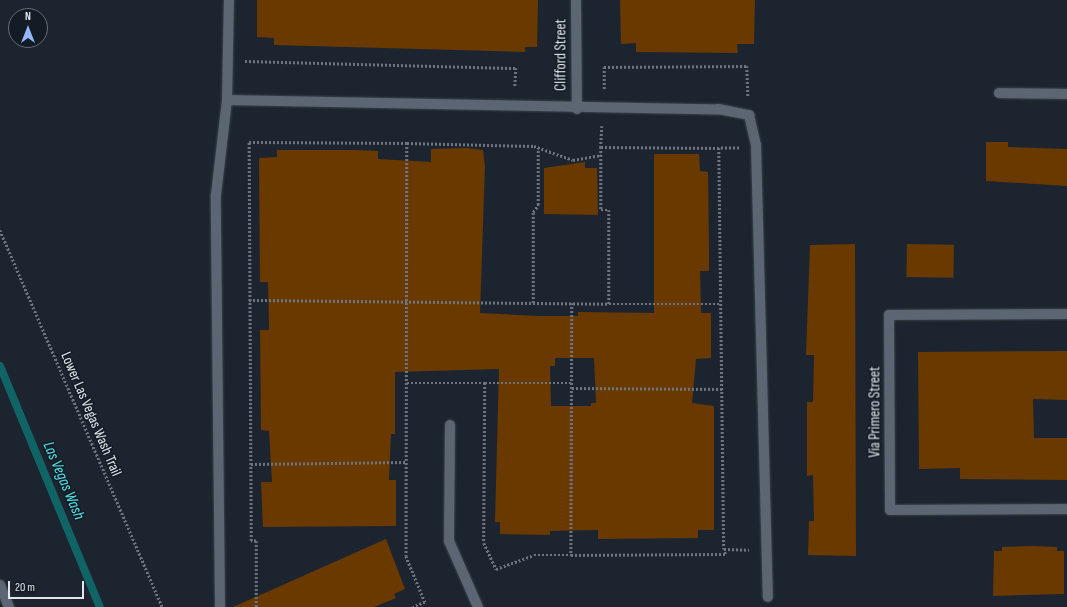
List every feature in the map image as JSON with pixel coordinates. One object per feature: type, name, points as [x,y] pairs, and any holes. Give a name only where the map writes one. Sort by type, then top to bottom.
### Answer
[{"type":"street","points":[[220,607],[216,195],[227,100],[229,0]]},
{"type":"street","name":"Clifford Street","points":[[576,0],[576,109]]},
{"type":"street","points":[[999,93],[1067,94]]},
{"type":"street","points":[[227,100],[576,109],[718,109],[749,115],[756,148],[768,597]]},
{"type":"street","name":"Via Primero Street","points":[[1067,314],[889,315],[890,510],[1067,509]]},
{"type":"street","points":[[450,425],[449,540],[478,607]]},
{"type":"street","points":[[0,585],[9,607]]},
{"type":"path","points":[[228,60],[516,68],[514,107]]},
{"type":"path","points":[[608,304],[609,210],[601,210],[601,147],[604,109],[604,67],[747,66],[750,88],[745,114]]},
{"type":"path","points":[[256,607],[251,464],[249,142],[407,143],[538,148],[573,160],[601,154]]},
{"type":"path","points":[[407,143],[406,556],[426,602],[413,607]]},
{"type":"path","points":[[601,147],[756,148]]},
{"type":"path","points":[[533,303],[533,212],[538,205],[538,148]]},
{"type":"path","points":[[485,384],[484,544],[496,569],[534,554],[725,554],[719,148]]},
{"type":"path","name":"Lower Las Vegas Wash Trail","points":[[0,230],[162,607]]},
{"type":"path","points":[[249,300],[721,304]]},
{"type":"path","points":[[571,554],[572,303]]},
{"type":"path","points":[[407,383],[572,384]]},
{"type":"path","points":[[572,388],[722,389]]},
{"type":"path","points":[[251,464],[407,462]]},
{"type":"path","points":[[724,549],[767,550]]},
{"type":"building","points":[[257,0],[538,0],[537,47],[525,47],[525,52],[274,45],[274,38],[257,37]]},
{"type":"building","points":[[620,0],[755,0],[754,44],[737,44],[738,53],[636,52],[636,43],[621,44]]},
{"type":"building","points":[[986,142],[1008,142],[1008,147],[1067,149],[1067,186],[986,181]]},
{"type":"building","points":[[467,148],[483,150],[485,166],[480,313],[539,316],[578,316],[578,312],[654,313],[654,154],[699,154],[700,171],[708,172],[709,271],[700,271],[701,313],[711,313],[711,358],[696,359],[692,403],[714,406],[714,530],[698,530],[698,538],[598,539],[598,530],[550,531],[550,535],[500,534],[500,522],[495,522],[499,369],[395,372],[395,434],[391,434],[389,480],[396,480],[396,526],[263,527],[261,482],[272,482],[269,431],[261,430],[260,330],[269,330],[268,282],[260,282],[259,158],[277,157],[277,150],[355,150],[378,151],[378,159],[431,162],[431,149]],"holes":[[[555,358],[594,358],[596,403],[591,403],[591,406],[551,406],[550,366],[555,366]]]},
{"type":"building","points":[[585,162],[585,168],[597,168],[598,215],[544,214],[544,168]]},
{"type":"building","points":[[855,244],[856,556],[808,555],[809,521],[814,521],[813,475],[807,476],[807,402],[813,402],[814,355],[806,355],[810,245]]},
{"type":"building","points":[[907,244],[954,245],[953,278],[906,277]]},
{"type":"building","points":[[1067,351],[1067,400],[1033,399],[1034,438],[1067,438],[1067,480],[960,479],[960,468],[919,469],[918,352]]},
{"type":"building","points":[[386,539],[405,589],[394,594],[396,598],[374,607],[233,607]]},
{"type":"building","points":[[1002,547],[1057,547],[1057,551],[1064,551],[1064,594],[993,596],[994,551],[1002,551]]},
{"type":"waterway","name":"Las Vegas Wash","points":[[0,366],[100,607]]}]
